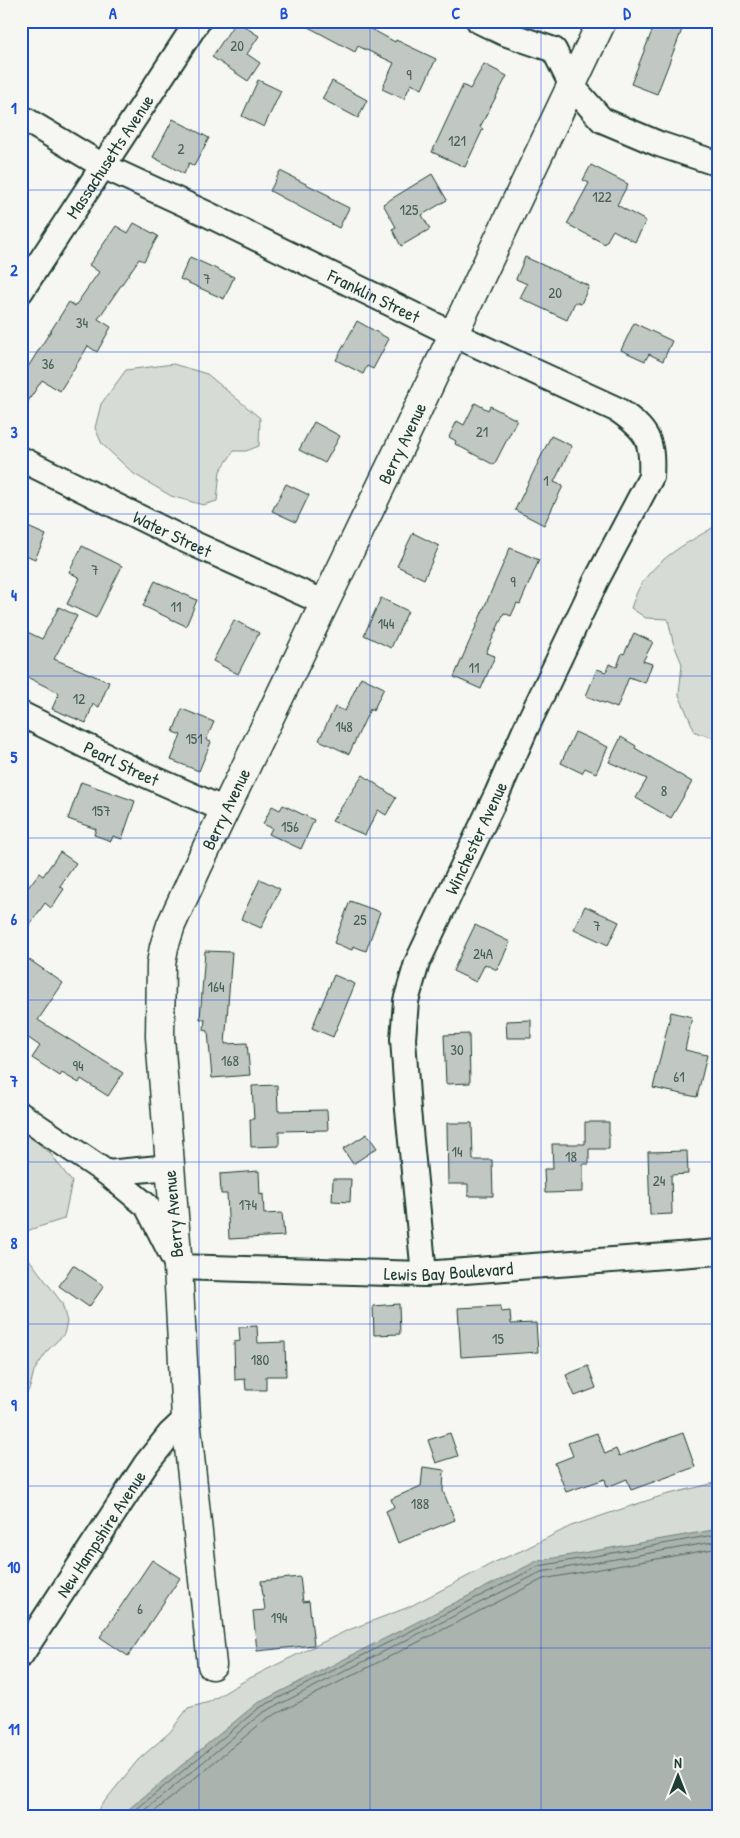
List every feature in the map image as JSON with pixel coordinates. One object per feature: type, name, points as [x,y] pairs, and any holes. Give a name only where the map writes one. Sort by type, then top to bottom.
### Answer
[{"type":"street","name":"Massachusetts Avenue","points":[[21,290],[198,21]]},
{"type":"street","points":[[479,21],[504,34],[554,50],[572,86],[602,120],[659,144],[719,164]]},
{"type":"street","name":"Berry Avenue","points":[[212,1665],[186,1419],[178,1267],[160,1037],[161,964],[171,925],[198,866],[325,604],[602,21]]},
{"type":"street","name":"Franklin Street","points":[[21,117],[102,166],[207,214],[453,334],[618,410],[636,423],[641,430]]},
{"type":"street","name":"Winchester Avenue","points":[[424,1274],[403,1039],[406,1001],[417,963],[497,794],[530,719],[596,581],[650,477],[651,461],[648,439],[641,430]]},
{"type":"street","name":"Water Street","points":[[21,459],[183,539],[325,604]]},
{"type":"street","name":"Pearl Street","points":[[21,714],[139,772],[225,810]]},
{"type":"street","points":[[21,1115],[107,1173],[147,1206],[178,1267]]},
{"type":"street","points":[[107,1173],[169,1167]]},
{"type":"street","name":"Lewis Bay Boulevard","points":[[178,1267],[424,1274],[719,1252]]},
{"type":"street","name":"New Hampshire Avenue","points":[[21,1655],[146,1464],[170,1434],[186,1419]]},
{"type":"shaded area","points":[[173,364],[207,374],[260,418],[259,446],[246,451],[234,451],[220,471],[217,501],[203,505],[171,496],[134,474],[102,444],[95,428],[101,404],[126,370]]},
{"type":"shaded area","points":[[719,524],[719,736],[711,737],[695,732],[679,695],[682,664],[673,642],[668,619],[646,618],[631,608],[640,586],[658,564],[677,549]]},
{"type":"shaded area","points":[[21,1129],[50,1153],[72,1182],[64,1219],[29,1230],[24,1238],[26,1255],[62,1303],[67,1322],[64,1334],[48,1350],[34,1371],[30,1387],[21,1405]]},
{"type":"shaded area","points":[[719,1482],[719,1572],[185,1817],[92,1817],[138,1760],[170,1732],[188,1708],[209,1702],[246,1680],[346,1631],[409,1607],[495,1562],[571,1526],[661,1496]]},
{"type":"water","points":[[719,1529],[719,1817],[121,1817],[256,1704],[537,1561]]},
{"type":"building","points":[[236,21],[259,36],[247,54],[260,63],[248,81],[212,57]]},
{"type":"building","points":[[297,21],[357,21],[395,42],[396,40],[436,59],[422,89],[411,84],[404,99],[382,89],[394,63],[358,46],[355,52]]},
{"type":"building","points":[[656,21],[667,21],[683,27],[657,94],[631,84]]},
{"type":"building","points":[[484,64],[507,76],[480,127],[483,129],[465,167],[432,152],[463,85],[470,89]]},
{"type":"building","points":[[258,80],[281,91],[264,127],[242,116]]},
{"type":"building","points":[[332,81],[367,100],[358,118],[322,99]]},
{"type":"building","points":[[173,119],[209,138],[194,166],[189,163],[184,174],[153,157]]},
{"type":"building","points":[[591,165],[628,184],[617,205],[646,221],[635,242],[613,230],[605,244],[567,224],[589,183],[583,180]]},
{"type":"building","points":[[280,171],[330,196],[329,198],[349,208],[339,228],[270,191]]},
{"type":"building","points":[[432,174],[447,200],[422,215],[430,229],[401,246],[392,229],[396,227],[383,204]]},
{"type":"building","points":[[134,223],[158,236],[144,261],[139,259],[98,319],[111,327],[97,352],[88,346],[60,391],[42,380],[21,412],[21,378],[69,302],[75,306],[99,272],[89,265],[116,226],[128,233]]},
{"type":"building","points":[[190,257],[234,277],[224,299],[180,279]]},
{"type":"building","points":[[525,257],[589,286],[581,304],[575,302],[567,320],[520,298],[527,284],[516,279]]},
{"type":"building","points":[[357,321],[389,339],[373,369],[367,366],[363,374],[336,360]]},
{"type":"building","points":[[634,323],[672,341],[663,361],[649,354],[645,361],[621,350]]},
{"type":"building","points":[[475,403],[488,410],[490,406],[517,420],[494,465],[455,444],[456,441],[449,437],[457,421],[464,425]]},
{"type":"building","points":[[314,422],[340,436],[325,463],[299,450]]},
{"type":"building","points":[[551,436],[572,446],[554,482],[563,486],[544,525],[515,510]]},
{"type":"building","points":[[286,484],[309,495],[296,522],[272,511]]},
{"type":"building","points":[[21,524],[46,535],[35,559],[21,553]]},
{"type":"building","points":[[413,533],[439,546],[424,579],[397,566]]},
{"type":"building","points":[[82,546],[122,566],[96,618],[67,604],[80,578],[69,572]]},
{"type":"building","points":[[510,548],[539,560],[520,604],[517,603],[511,616],[504,613],[486,653],[495,656],[481,689],[454,677]]},
{"type":"building","points":[[155,581],[197,600],[186,626],[143,606]]},
{"type":"building","points":[[381,598],[408,611],[391,648],[364,635]]},
{"type":"building","points":[[59,607],[77,616],[54,659],[109,682],[99,707],[93,704],[86,723],[52,709],[59,693],[21,674],[21,629],[42,639]]},
{"type":"building","points":[[234,620],[259,633],[238,674],[213,661]]},
{"type":"building","points":[[634,633],[653,642],[643,661],[652,664],[645,683],[629,677],[617,708],[586,696],[597,669],[606,672],[609,664],[617,667],[622,653],[624,654]]},
{"type":"building","points":[[361,677],[384,688],[373,711],[370,709],[349,754],[319,740],[335,707],[345,711]]},
{"type":"building","points":[[182,709],[214,722],[206,740],[211,742],[199,771],[171,760],[181,735],[173,732]]},
{"type":"building","points":[[575,732],[608,747],[596,773],[585,768],[582,773],[561,763]]},
{"type":"building","points":[[621,737],[636,746],[635,748],[692,782],[671,818],[636,798],[647,779],[609,762]]},
{"type":"building","points":[[363,775],[396,798],[386,815],[378,810],[365,835],[332,821]]},
{"type":"building","points":[[81,782],[135,801],[122,839],[113,836],[111,841],[94,835],[96,829],[68,819]]},
{"type":"building","points":[[283,805],[314,820],[301,849],[269,834],[272,828],[263,824],[272,806],[280,810]]},
{"type":"building","points":[[60,852],[76,863],[60,886],[64,889],[51,908],[45,903],[21,937],[21,897],[39,873],[43,876]]},
{"type":"building","points":[[260,879],[280,889],[261,928],[241,919]]},
{"type":"building","points":[[350,901],[380,912],[366,951],[353,946],[352,950],[334,943]]},
{"type":"building","points":[[585,906],[619,922],[608,945],[574,929]]},
{"type":"building","points":[[475,925],[510,942],[497,970],[485,964],[476,982],[453,971]]},
{"type":"building","points":[[205,951],[232,952],[225,1044],[247,1043],[250,1075],[212,1078],[208,1031],[204,1030],[205,1019],[200,1019]]},
{"type":"building","points":[[21,954],[63,983],[38,1020],[123,1073],[108,1096],[81,1079],[79,1083],[62,1073],[60,1076],[32,1058],[40,1046],[27,1037],[21,1044]]},
{"type":"building","points":[[334,975],[355,984],[333,1037],[312,1028]]},
{"type":"building","points":[[671,1012],[692,1017],[685,1050],[707,1055],[697,1097],[653,1088]]},
{"type":"building","points":[[531,1020],[531,1038],[507,1038],[506,1021]]},
{"type":"building","points":[[469,1034],[470,1083],[446,1084],[444,1035]]},
{"type":"building","points":[[277,1085],[278,1111],[327,1110],[328,1130],[279,1131],[279,1146],[251,1147],[250,1119],[254,1119],[252,1086]]},
{"type":"building","points":[[585,1122],[609,1122],[609,1149],[589,1149],[589,1164],[583,1164],[583,1192],[545,1193],[544,1169],[553,1169],[552,1144],[585,1144]]},
{"type":"building","points":[[447,1123],[472,1123],[473,1160],[492,1160],[493,1196],[468,1196],[468,1184],[448,1184]]},
{"type":"building","points":[[367,1134],[377,1148],[353,1164],[343,1149]]},
{"type":"building","points":[[687,1151],[688,1174],[671,1175],[672,1214],[650,1215],[648,1152]]},
{"type":"building","points":[[259,1171],[260,1195],[263,1194],[264,1214],[282,1213],[284,1236],[229,1239],[227,1194],[221,1194],[220,1174]]},
{"type":"building","points":[[333,1179],[351,1179],[350,1202],[332,1201]]},
{"type":"building","points":[[73,1265],[104,1286],[89,1307],[59,1286]]},
{"type":"building","points":[[399,1304],[400,1334],[374,1335],[373,1306]]},
{"type":"building","points":[[500,1306],[501,1312],[510,1311],[511,1324],[536,1323],[538,1352],[461,1357],[458,1308]]},
{"type":"building","points":[[257,1326],[258,1343],[285,1342],[286,1376],[266,1376],[266,1390],[246,1390],[245,1379],[235,1380],[234,1342],[240,1341],[239,1327]]},
{"type":"building","points":[[588,1366],[596,1388],[575,1396],[566,1375]]},
{"type":"building","points":[[450,1433],[458,1456],[436,1463],[428,1440]]},
{"type":"building","points":[[597,1433],[605,1454],[616,1449],[619,1456],[683,1433],[695,1467],[631,1490],[627,1479],[607,1487],[605,1479],[566,1492],[555,1463],[573,1456],[568,1443]]},
{"type":"building","points":[[423,1467],[444,1470],[443,1491],[455,1520],[398,1543],[386,1511],[394,1507],[391,1499],[421,1486]]},
{"type":"building","points":[[152,1560],[180,1578],[128,1656],[100,1637]]},
{"type":"building","points":[[300,1577],[303,1602],[309,1601],[314,1645],[257,1651],[253,1611],[265,1610],[261,1581]]}]
